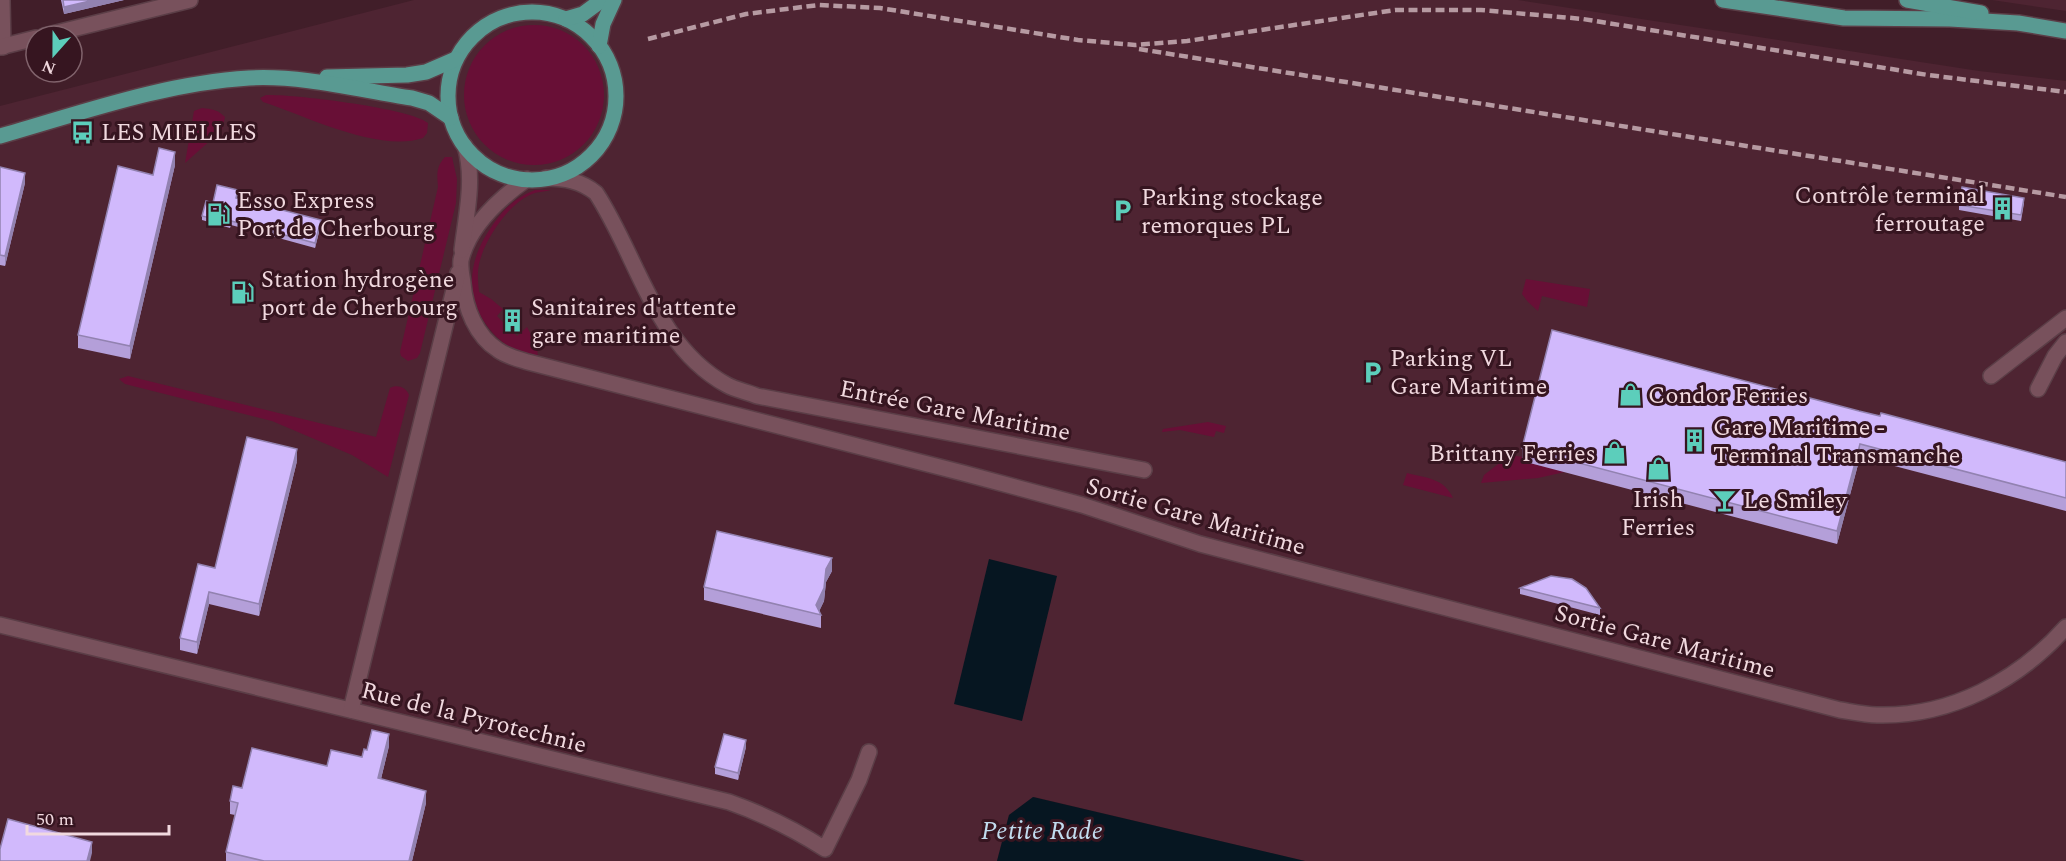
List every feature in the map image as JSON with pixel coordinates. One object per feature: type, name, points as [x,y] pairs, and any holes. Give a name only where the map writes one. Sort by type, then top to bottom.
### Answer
[{"type":"main road","points":[[566,19],[583,14],[602,0]]},
{"type":"main road","points":[[599,46],[603,24],[614,0]]},
{"type":"main road","points":[[1907,0],[2066,31]]},
{"type":"main road","points":[[1741,2],[1844,18],[1950,19],[2018,23]]},
{"type":"main road","points":[[540,12],[578,25],[599,46],[614,76],[616,98],[613,123],[597,150],[585,161],[566,172],[546,178],[527,179],[493,170],[465,146],[451,118],[448,98],[450,78],[456,59],[467,42],[482,28],[500,18],[519,13],[540,12]]},
{"type":"main road","points":[[0,136],[149,94],[190,86],[250,78],[407,75],[426,72],[456,59]]},
{"type":"main road","points":[[288,78],[412,98],[429,104],[451,118]]},
{"type":"street","points":[[2,0],[2,47],[24,41]]},
{"type":"street","points":[[84,26],[190,0]]},
{"type":"street","points":[[351,710],[461,261],[469,184],[469,159],[465,146]]},
{"type":"street","name":"Entrée Gare Maritime","points":[[546,178],[573,181],[588,186],[596,193],[662,321],[676,340],[707,371],[728,386],[757,396],[1144,470]]},
{"type":"street","name":"Sortie Gare Maritime","points":[[527,179],[496,203],[483,218],[461,261],[464,298],[477,330],[498,351],[528,362],[963,473],[1082,505],[1200,544],[1840,710],[1876,715],[1952,705],[1988,689],[2026,666],[2066,627]]},
{"type":"street","points":[[1991,376],[2066,318]]},
{"type":"street","points":[[2038,389],[2055,356],[2066,342]]},
{"type":"street","name":"Rue de la Pyrotechnie","points":[[0,625],[729,802],[763,814],[800,832],[825,849],[859,780],[869,752]]},
{"type":"shaded area","points":[[414,0],[1518,0],[1979,71],[2066,81],[2066,861],[1305,861],[1034,797],[1009,815],[997,861],[0,861],[0,106]]},
{"type":"shaded area","points":[[1992,0],[2066,0],[2066,11]]},
{"type":"shaded area","points":[[534,25],[561,30],[584,45],[599,68],[604,95],[599,122],[584,145],[561,160],[534,165],[507,160],[484,145],[469,122],[464,95],[469,68],[484,45],[507,30]]},
{"type":"shaded area","points":[[266,95],[324,99],[399,112],[428,123],[427,133],[423,138],[405,141],[385,141],[364,137],[263,102],[260,98]]},
{"type":"shaded area","points":[[202,108],[215,110],[225,117],[222,130],[185,163],[194,111]]},
{"type":"shaded area","points":[[445,157],[452,157],[457,179],[456,203],[420,353],[417,358],[408,361],[401,356],[400,352],[438,187],[438,171]]},
{"type":"shaded area","points":[[535,190],[551,190],[528,196],[505,216],[486,245],[479,264],[478,278],[479,292],[503,309],[497,316],[517,336],[527,327],[537,346],[538,359],[512,349],[486,325],[473,296],[472,280],[479,248],[488,232],[513,202]]},
{"type":"shaded area","points":[[1526,279],[1590,289],[1587,307],[1542,296],[1538,311],[1522,294]]},
{"type":"shaded area","points":[[128,376],[376,437],[390,388],[401,387],[409,395],[388,477],[352,455],[272,421],[125,384],[119,379]]},
{"type":"shaded area","points":[[1208,422],[1226,426],[1224,433],[1216,431],[1214,437],[1180,430],[1162,432],[1163,429]]},
{"type":"shaded area","points":[[1510,455],[1523,457],[1522,461],[1565,472],[1538,478],[1481,483],[1484,475]]},
{"type":"shaded area","points":[[1407,473],[1440,483],[1445,486],[1453,498],[1403,485]]},
{"type":"water","points":[[989,559],[1057,576],[1022,721],[954,704]]},
{"type":"water","name":"Petite Rade","points":[[1033,797],[1305,861],[997,861],[1009,815]]},
{"type":"building","points":[[63,0],[94,0],[64,7]]},
{"type":"building","points":[[159,148],[175,152],[130,346],[78,335],[118,166],[153,175]]},
{"type":"building","points":[[0,167],[25,173],[5,256],[0,255]]},
{"type":"building","points":[[217,185],[238,190],[236,198],[321,220],[315,243],[231,221],[230,223],[202,216],[206,201],[213,203]]},
{"type":"building","points":[[1962,187],[2024,198],[2021,215],[1959,205]]},
{"type":"building","name":"Gare Maritime - Terminal Transmanche","points":[[1552,330],[1859,411],[1880,416],[1881,413],[2066,462],[2066,498],[1860,444],[1837,531],[1522,448]]},
{"type":"building","points":[[247,437],[297,449],[259,604],[209,592],[197,642],[180,638],[198,564],[215,568]]},
{"type":"building","points":[[717,531],[832,558],[826,569],[824,588],[816,605],[821,615],[704,587]]},
{"type":"building","points":[[1551,576],[1572,579],[1586,588],[1600,608],[1520,588]]},
{"type":"building","points":[[372,730],[389,734],[378,778],[426,791],[409,861],[264,861],[226,852],[238,803],[230,801],[233,786],[242,788],[252,748],[327,766],[331,750],[362,757],[364,749],[367,750]]},
{"type":"building","points":[[724,734],[746,740],[738,773],[715,767]]},
{"type":"building","points":[[8,819],[92,842],[87,861],[0,861],[0,849]]},
{"type":"railway","points":[[648,39],[746,14],[819,5],[880,8],[1078,40],[1135,45],[1187,41],[1395,10],[1481,10],[1583,19],[1928,75],[2066,92]]},
{"type":"railway","points":[[1139,49],[2066,197]]},
{"type":"place","name":"LES MIELLES","points":[[83,132]]},
{"type":"place","name":"Contrôle terminal ferroutage","points":[[2003,209]]},
{"type":"place","name":"Parking stockage remorques PL","points":[[1123,211]]},
{"type":"place","name":"Esso Express Port de Cherbourg","points":[[219,214]]},
{"type":"place","name":"Station hydrogène port de Cherbourg","points":[[243,293]]},
{"type":"place","name":"Sanitaires d'attente gare maritime","points":[[513,321]]},
{"type":"place","name":"Parking VL Gare Maritime","points":[[1372,372]]},
{"type":"place","name":"Condor Ferries","points":[[1630,395]]},
{"type":"place","name":"Gare Maritime - Terminal Transmanche","points":[[1695,441]]},
{"type":"place","name":"Brittany Ferries","points":[[1614,453]]},
{"type":"place","name":"Irish Ferries","points":[[1658,469]]},
{"type":"place","name":"Le Smiley","points":[[1725,500]]}]
